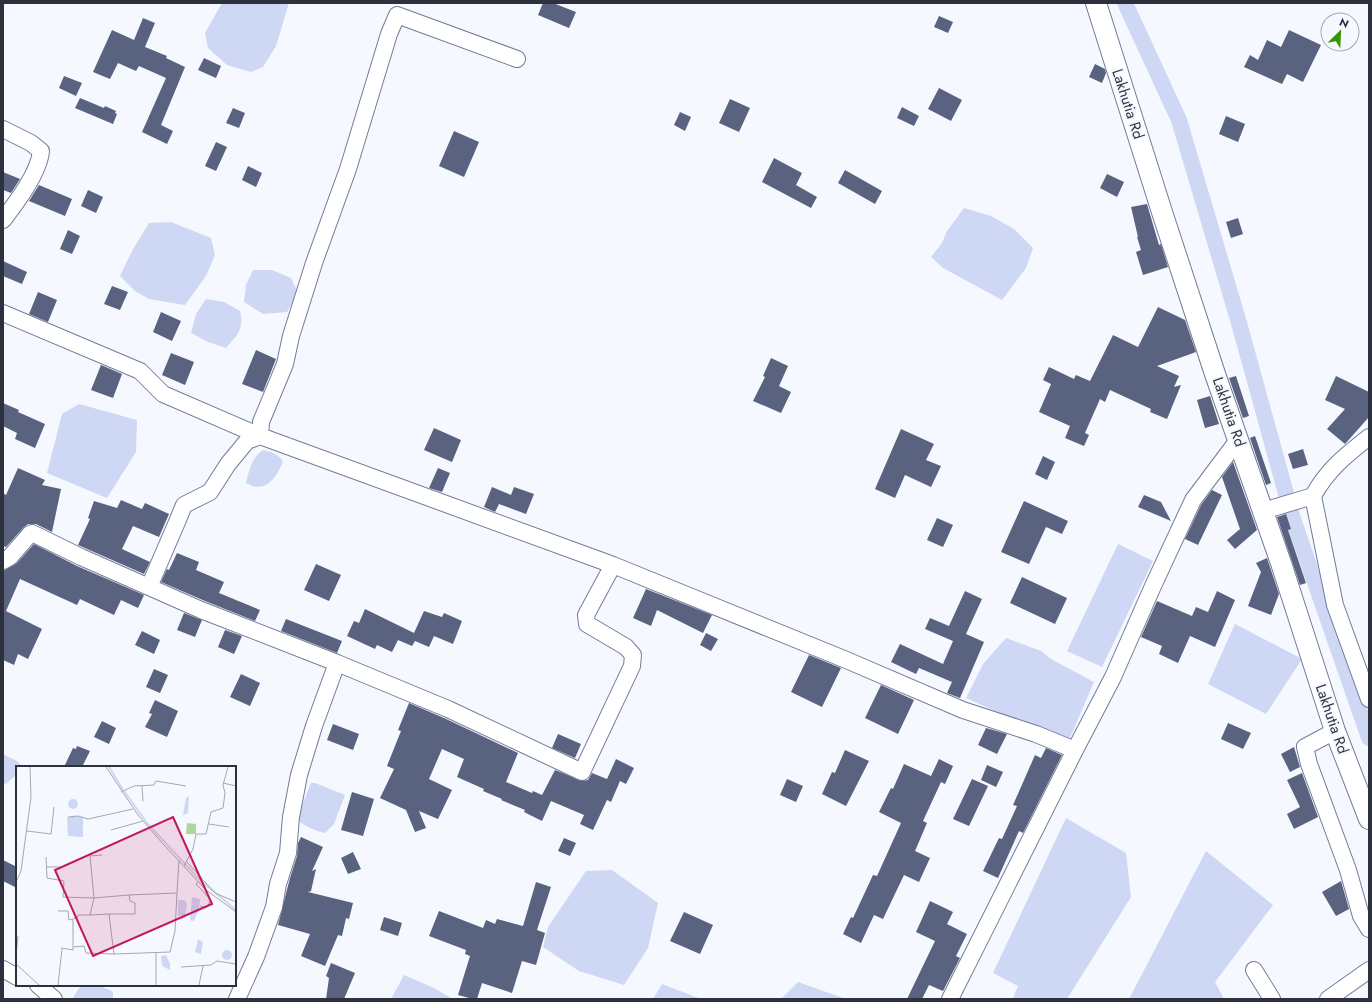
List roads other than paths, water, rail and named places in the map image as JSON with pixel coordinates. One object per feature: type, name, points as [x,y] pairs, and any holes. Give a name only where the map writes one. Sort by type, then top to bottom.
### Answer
[{"type":"street","name":"Lakhutia Rd","points":[[1096,3],[1162,212],[1238,440],[1271,509],[1281,563],[1335,731],[1369,819]]},
{"type":"street","points":[[260,436],[261,422],[285,364],[291,336],[314,263],[348,169],[380,62],[397,14],[517,59]]},
{"type":"street","points":[[3,129],[31,143],[41,152],[40,161],[27,185],[3,220]]},
{"type":"street","points":[[3,313],[140,371],[164,394],[260,436],[613,565],[963,710],[1036,734],[1075,750]]},
{"type":"street","points":[[149,587],[184,505],[210,492],[228,464],[247,441],[260,436]]},
{"type":"street","points":[[1271,509],[1309,497],[1332,467],[1369,437]]},
{"type":"street","points":[[950,999],[1113,677],[1193,500],[1238,440]]},
{"type":"street","points":[[1309,497],[1335,605],[1369,699]]},
{"type":"street","points":[[3,561],[10,558],[32,533],[87,560],[201,610],[337,663],[448,710],[582,772],[632,666],[633,655],[626,647],[587,624],[586,615],[613,565]]},
{"type":"street","points":[[237,999],[256,957],[274,907],[278,884],[288,852],[299,775],[314,726],[337,663]]},
{"type":"street","points":[[1335,731],[1305,747],[1309,764],[1348,870],[1361,916],[1369,929]]},
{"type":"street","points":[[3,969],[16,976]]},
{"type":"street","points":[[1254,970],[1272,999]]},
{"type":"street","points":[[1328,999],[1369,970]]},
{"type":"street","points":[[39,986],[54,999]]},
{"type":"water","points":[[222,3],[289,3],[276,46],[263,67],[251,72],[227,65],[208,48],[205,33]]},
{"type":"water","points":[[964,208],[991,216],[1014,229],[1033,248],[1026,268],[1002,300],[943,268],[931,257],[942,243],[947,231]]},
{"type":"water","points":[[171,222],[211,238],[215,255],[206,276],[185,305],[149,299],[135,291],[120,276],[132,251],[149,223]]},
{"type":"water","points":[[253,270],[272,270],[291,278],[298,293],[287,312],[263,314],[244,302],[246,285]]},
{"type":"water","points":[[206,299],[224,302],[240,311],[241,323],[239,332],[226,348],[208,342],[191,333],[196,314]]},
{"type":"water","points":[[79,404],[137,420],[136,452],[107,498],[47,473],[62,414]]},
{"type":"water","points":[[263,450],[277,455],[283,462],[277,474],[269,483],[259,487],[253,486],[246,483],[248,474],[256,456]]},
{"type":"water","points":[[1118,544],[1153,561],[1102,667],[1067,651]]},
{"type":"water","points":[[1235,624],[1302,659],[1266,714],[1208,684]]},
{"type":"water","points":[[1006,638],[1041,651],[1051,659],[1094,682],[1070,738],[1060,740],[966,698],[983,664]]},
{"type":"water","points":[[3,754],[17,761],[22,766],[16,766],[16,775],[6,784],[3,783]]},
{"type":"water","points":[[311,783],[315,783],[345,795],[334,824],[325,833],[306,826],[297,818]]},
{"type":"water","points":[[1066,818],[1126,853],[1131,897],[1067,999],[1013,999],[1018,986],[993,973]]},
{"type":"water","points":[[1206,851],[1273,905],[1215,982],[1224,999],[1129,999]]},
{"type":"water","points":[[612,870],[658,903],[648,948],[624,985],[579,971],[543,947],[548,927],[586,871]]},
{"type":"water","points":[[404,975],[432,987],[453,999],[391,999]]},
{"type":"water","points":[[798,982],[843,998],[781,999]]},
{"type":"water","points":[[662,984],[701,999],[653,999]]},
{"type":"water","points":[[83,986],[99,986],[106,988],[113,992],[113,999],[72,999],[79,988]]},
{"type":"waterway","points":[[1125,3],[1179,120],[1239,323],[1293,519],[1369,738]]}]
